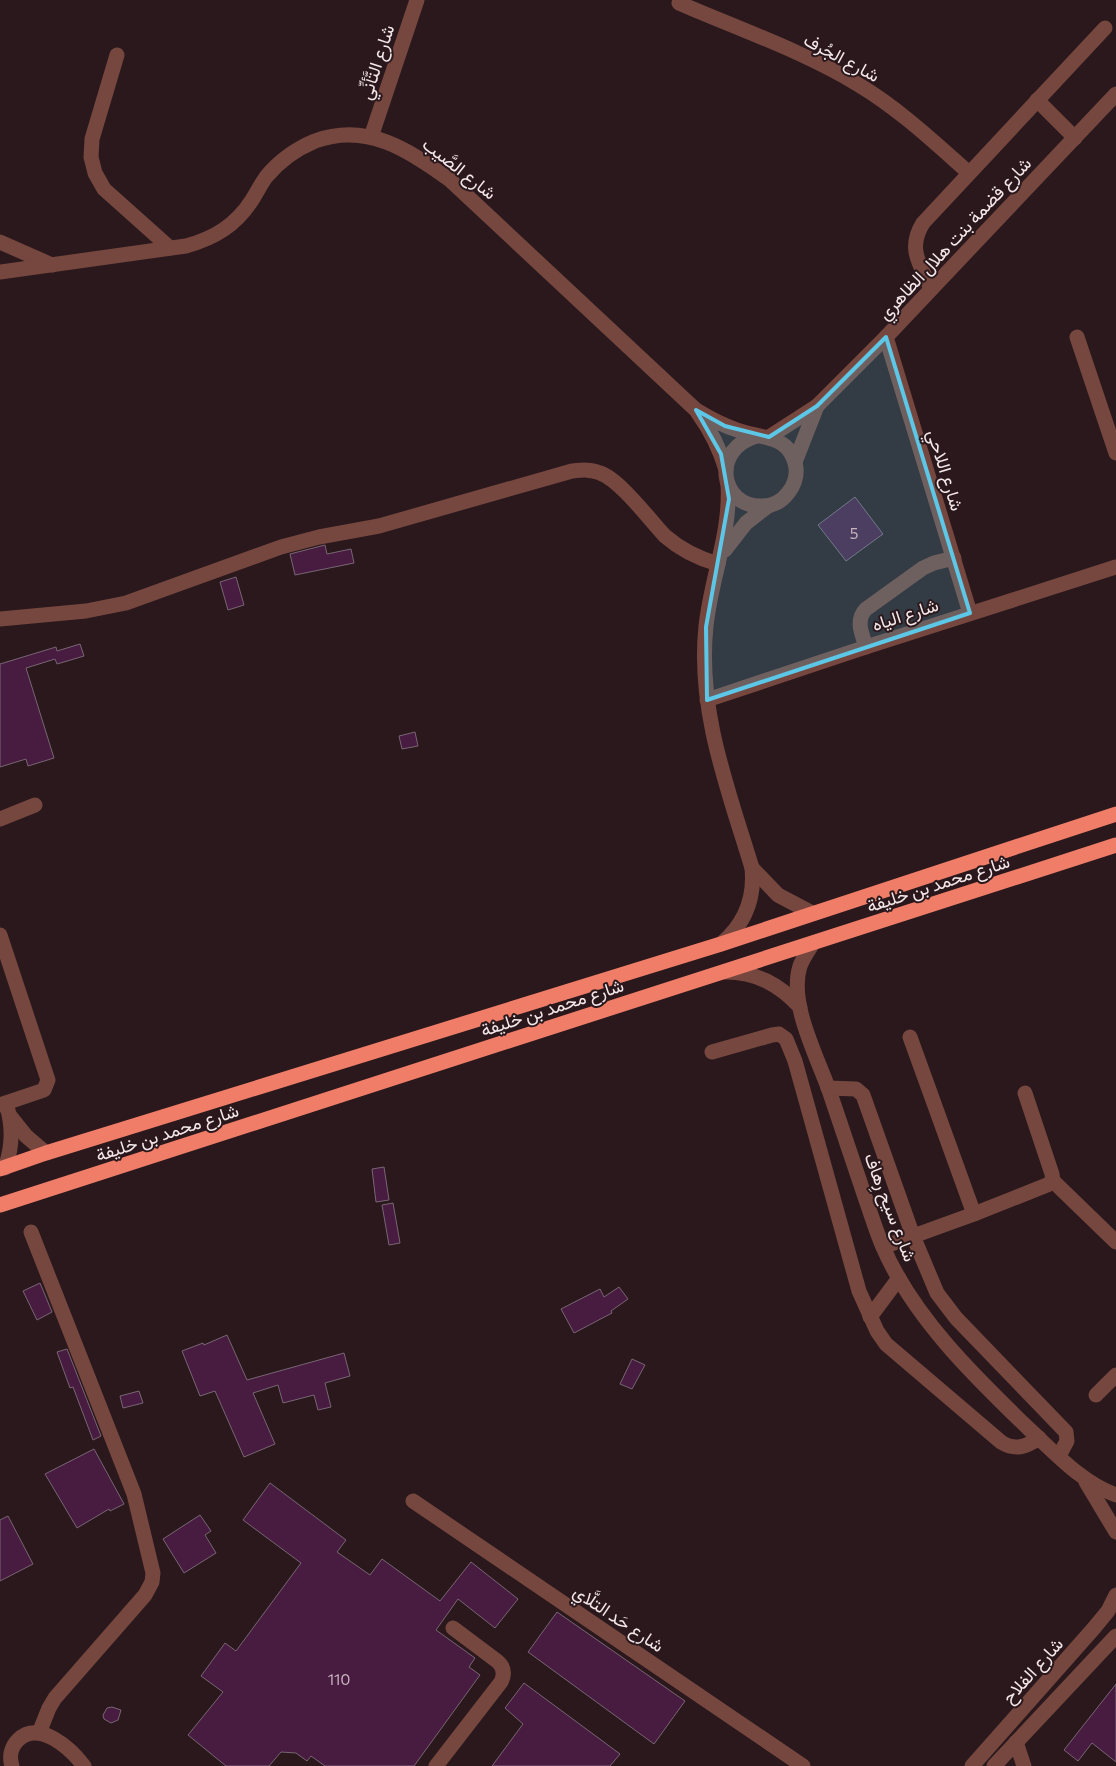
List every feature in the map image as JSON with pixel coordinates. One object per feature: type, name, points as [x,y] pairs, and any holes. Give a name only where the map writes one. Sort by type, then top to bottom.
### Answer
[{"type":"highway","name":"شارع محمد بن خليفة","points":[[3,1168],[46,1153],[721,944],[1116,814]]},
{"type":"highway","name":"شارع محمد بن خليفة","points":[[0,1205],[1116,844]]},
{"type":"street","name":"شارع التَّأنِّي","points":[[371,137],[417,0]]},
{"type":"street","name":"شارع الجُرف","points":[[679,3],[818,62],[846,77],[899,113],[969,173]]},
{"type":"street","points":[[931,289],[915,251],[917,233],[923,223],[1105,28]]},
{"type":"street","points":[[117,55],[92,139],[91,157],[95,174],[104,189],[170,248]]},
{"type":"street","name":"شارع قضمة بنت هلال الظاهري","points":[[763,436],[817,406],[886,337],[1116,94]]},
{"type":"street","points":[[1037,100],[1075,138]]},
{"type":"street","name":"شارع الصَّيب","points":[[0,272],[186,246],[206,240],[224,231],[240,217],[266,177],[282,160],[304,145],[329,136],[343,134],[371,137],[411,153],[450,180],[696,410],[725,426],[763,436]]},
{"type":"street","points":[[0,242],[52,265]]},
{"type":"street","name":"شارع اللاحي","points":[[886,337],[970,613]]},
{"type":"street","points":[[1077,337],[1116,453]]},
{"type":"street","name":"شارع قضمة بنت هلال الظاهري","points":[[795,462],[817,406]]},
{"type":"street","name":"شارع الصَّيب","points":[[696,410],[714,438],[721,454],[727,477]]},
{"type":"street","points":[[719,561],[736,534],[756,514],[777,502],[791,489],[796,471],[795,462],[790,450],[780,442],[763,436],[747,439],[732,451],[728,460],[728,514],[713,582],[706,627],[704,679],[713,739],[752,868],[752,892],[745,916],[735,931],[721,944]]},
{"type":"street","points":[[0,619],[86,611],[126,603],[289,544],[379,526],[572,471],[587,470],[601,473],[613,480],[674,544],[695,557],[719,561]]},
{"type":"street","points":[[727,477],[732,491],[744,502],[752,505],[768,506]]},
{"type":"street","points":[[866,647],[859,623],[862,613],[923,568],[954,558]]},
{"type":"street","name":"شارع الياه","points":[[707,700],[1116,567]]},
{"type":"street","points":[[0,818],[35,805]]},
{"type":"street","points":[[752,868],[778,895],[812,913]]},
{"type":"street","points":[[0,935],[48,1080],[44,1090],[5,1108]]},
{"type":"street","name":"شارع سيح رِهاف","points":[[813,943],[805,954],[800,967],[797,994],[800,1007],[814,1054],[828,1088],[883,1247],[899,1278],[938,1334],[986,1387],[1058,1456],[1082,1476],[1108,1492],[1116,1494]]},
{"type":"street","points":[[724,972],[745,973],[766,980],[790,996],[800,1007]]},
{"type":"street","points":[[712,1052],[779,1034],[786,1039],[795,1061],[859,1291],[877,1331],[886,1344],[1010,1448],[1021,1447],[1039,1438]]},
{"type":"street","points":[[910,1037],[974,1214]]},
{"type":"street","points":[[795,1061],[814,1054]]},
{"type":"street","points":[[828,1088],[856,1089],[864,1095],[913,1236],[937,1293],[956,1318],[1066,1432],[1067,1441],[1058,1456]]},
{"type":"street","points":[[1025,1094],[1053,1181],[1116,1242]]},
{"type":"street","points":[[5,1108],[26,1136],[46,1153]]},
{"type":"street","points":[[3,1168],[12,1142],[5,1108]]},
{"type":"street","points":[[883,1247],[974,1214],[1053,1181]]},
{"type":"street","points":[[30,1232],[134,1494],[153,1574],[152,1582],[145,1595],[55,1698],[39,1733]]},
{"type":"street","points":[[870,1317],[899,1278]]},
{"type":"street","points":[[1096,1395],[1116,1375]]},
{"type":"street","name":"شارع سيح رِهاف","points":[[1082,1476],[1098,1499],[1116,1532]]},
{"type":"street","name":"شارع حَد التلَّاي","points":[[413,1501],[803,1766]]},
{"type":"street","name":"شارع الفلاح","points":[[972,1766],[1094,1628],[1108,1611],[1116,1595]]},
{"type":"street","points":[[436,1766],[501,1682],[504,1673],[498,1661],[453,1628]]},
{"type":"street","name":"شارع الفلاح","points":[[994,1766],[1116,1636]]},
{"type":"street","points":[[12,1766],[10,1757],[15,1744],[25,1735],[39,1733],[66,1748],[84,1766]]},
{"type":"street","points":[[1016,1742],[1024,1766]]},
{"type":"highlighted area","points":[[886,337],[970,613],[707,700],[706,627],[729,499],[721,454],[696,410],[725,426],[769,437],[817,406]]},
{"type":"building","points":[[855,497],[883,534],[846,561],[818,525]]},
{"type":"building","points":[[325,545],[327,554],[351,549],[354,563],[295,575],[290,554]]},
{"type":"building","points":[[236,577],[244,605],[228,610],[220,582]]},
{"type":"building","points":[[80,644],[84,656],[57,664],[55,659],[26,668],[54,758],[28,766],[26,759],[0,767],[0,664],[56,647],[57,651]]},
{"type":"building","points":[[415,732],[418,746],[402,749],[399,736]]},
{"type":"building","points":[[384,1167],[389,1200],[376,1202],[372,1169]]},
{"type":"building","points":[[393,1203],[400,1243],[389,1245],[382,1205]]},
{"type":"building","points":[[40,1283],[52,1312],[37,1320],[23,1291]]},
{"type":"building","points":[[619,1287],[628,1299],[611,1311],[612,1313],[574,1333],[561,1309],[600,1289],[604,1297]]},
{"type":"building","points":[[227,1335],[247,1380],[344,1353],[350,1376],[325,1383],[331,1407],[318,1410],[314,1395],[283,1403],[278,1385],[253,1393],[275,1444],[244,1457],[215,1391],[200,1396],[182,1351],[203,1343],[204,1345]]},
{"type":"building","points":[[67,1349],[101,1436],[93,1440],[73,1387],[70,1388],[57,1352]]},
{"type":"building","points":[[632,1359],[645,1365],[632,1389],[620,1384]]},
{"type":"building","points":[[139,1391],[143,1403],[123,1408],[120,1396]]},
{"type":"building","points":[[94,1449],[124,1504],[110,1511],[109,1509],[77,1528],[45,1474]]},
{"type":"building","points":[[270,1483],[346,1540],[337,1552],[370,1575],[382,1559],[440,1601],[471,1562],[518,1599],[495,1628],[458,1599],[436,1630],[475,1658],[469,1667],[480,1675],[414,1766],[325,1766],[311,1756],[307,1761],[296,1753],[281,1752],[269,1766],[226,1766],[188,1735],[223,1692],[201,1676],[225,1643],[236,1651],[301,1563],[243,1520]]},
{"type":"building","points":[[200,1515],[211,1531],[205,1535],[216,1553],[184,1573],[163,1539]]},
{"type":"building","points":[[8,1516],[33,1564],[0,1581],[0,1520]]},
{"type":"building","points":[[557,1612],[685,1701],[654,1744],[528,1652]]},
{"type":"building","points":[[524,1683],[620,1754],[610,1766],[492,1766],[523,1724],[505,1708]]},
{"type":"building","points":[[1116,1684],[1116,1762],[1092,1743],[1078,1761],[1064,1750]]},
{"type":"building","points":[[112,1707],[121,1710],[118,1720],[111,1723],[104,1719],[103,1715],[107,1708]]}]
